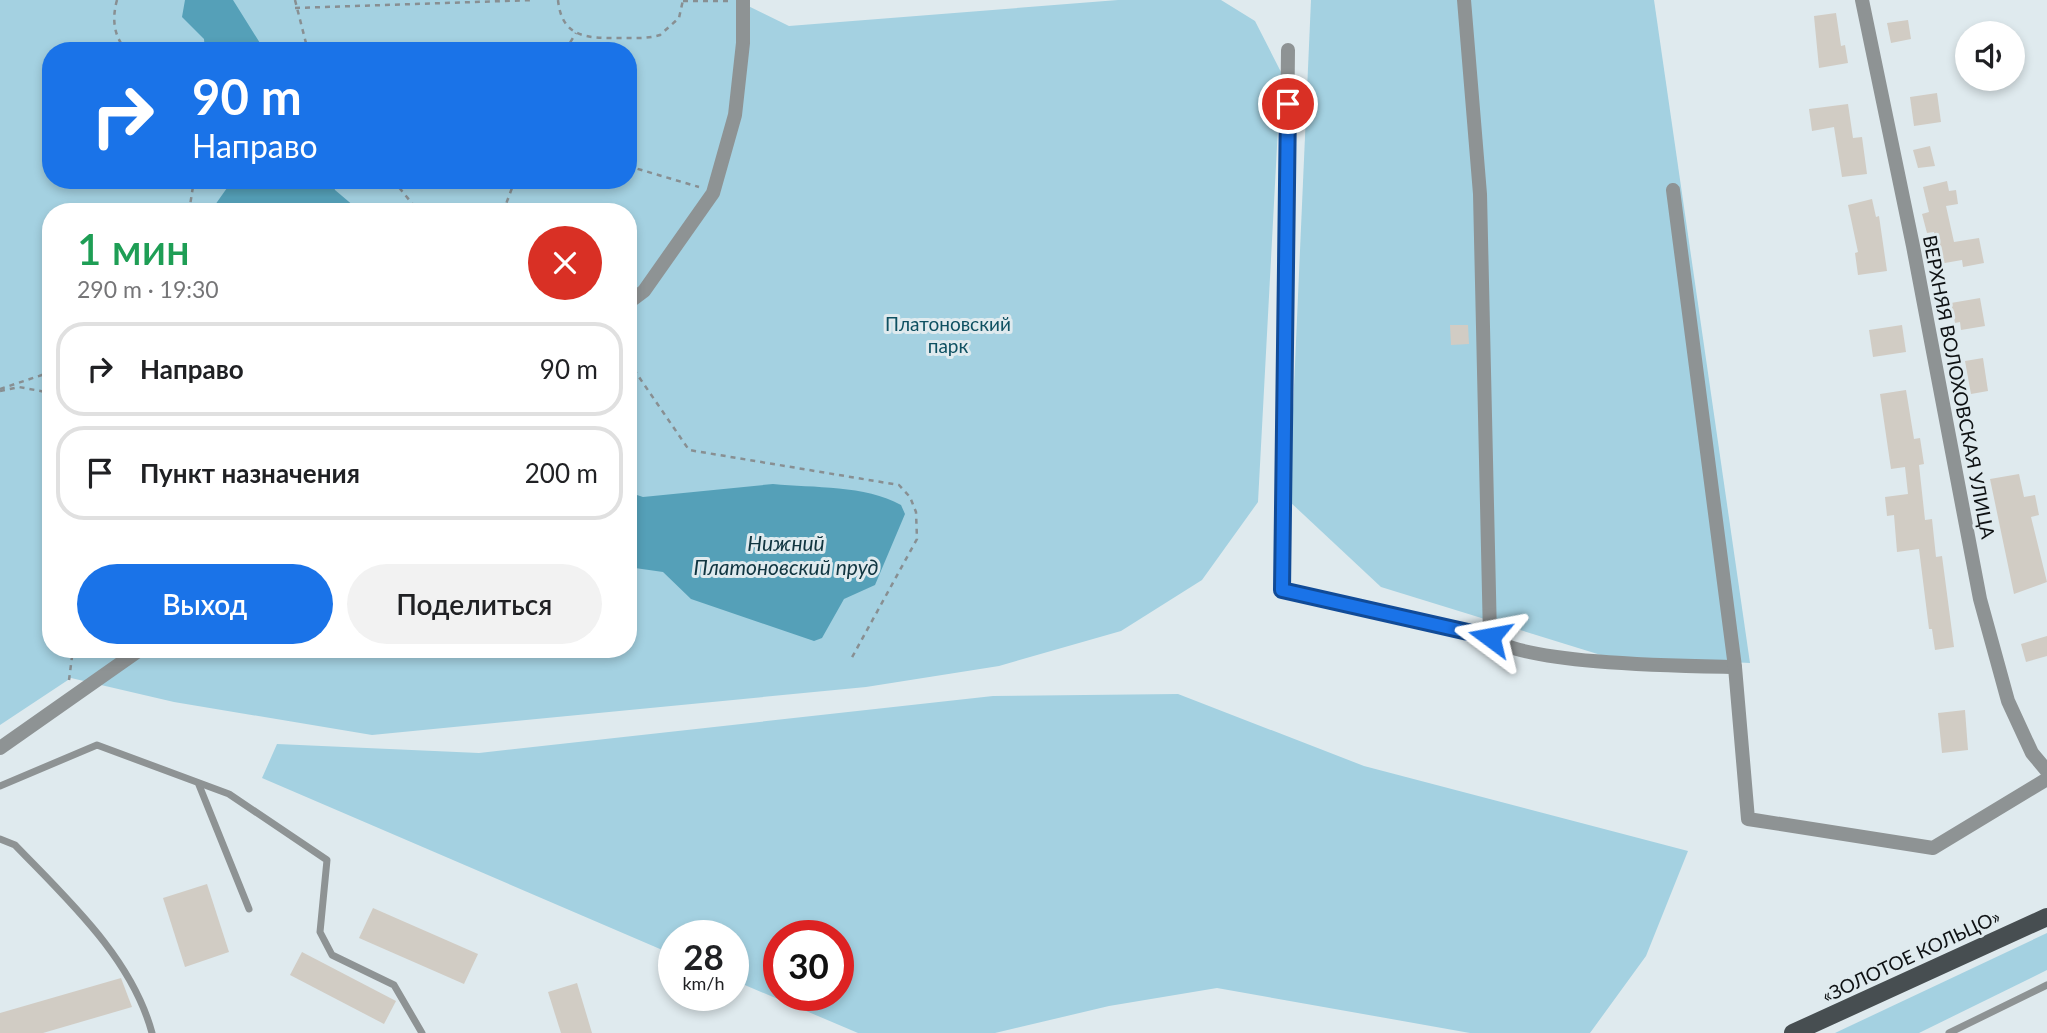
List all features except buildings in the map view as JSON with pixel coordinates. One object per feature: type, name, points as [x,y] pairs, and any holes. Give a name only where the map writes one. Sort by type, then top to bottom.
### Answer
[{"type":"main road","name":"«ЗОЛОТОЕ КОЛЬЦО»","points":[[1793,1033],[2047,916]]},
{"type":"street","points":[[637,296],[644,291],[713,193],[736,115],[743,43],[743,0]]},
{"type":"street","points":[[1464,0],[1480,194],[1490,637]]},
{"type":"street","name":"ВЕРХНЯЯ ВОЛОХОВСКАЯ УЛИЦА","points":[[1861,0],[1913,246],[1980,599],[2008,701],[2032,753],[2047,771]]},
{"type":"street","points":[[1288,50],[1282,590],[1490,637],[1498,644],[1513,648],[1623,665],[1735,667]]},
{"type":"street","points":[[1673,190],[1735,667],[1748,819],[1933,848],[2047,779]]},
{"type":"street","points":[[0,748],[128,658]]},
{"type":"lane","points":[[0,786],[97,745],[229,794],[327,860],[320,932],[332,955],[394,985],[422,1033]]},
{"type":"lane","points":[[200,785],[248,909]]},
{"type":"lane","points":[[0,839],[15,845],[89,923],[137,994],[152,1033]]},
{"type":"lane","points":[[1950,1033],[2047,985]]},
{"type":"path","points":[[117,0],[112,18],[120,42]]},
{"type":"path","points":[[295,0],[305,42]]},
{"type":"path","points":[[295,8],[534,0]]},
{"type":"path","points":[[558,0],[563,22],[576,33],[595,38],[656,37],[679,18],[683,1],[732,1]]},
{"type":"path","points":[[570,42],[576,33]]},
{"type":"path","points":[[637,169],[702,188]]},
{"type":"path","points":[[400,189],[412,203]]},
{"type":"path","points":[[637,374],[689,450],[899,485],[909,497],[916,512],[917,539],[850,661]]},
{"type":"path","points":[[0,390],[42,375]]},
{"type":"path","points":[[0,390],[19,387],[42,391]]},
{"type":"path","points":[[71,678],[72,658]]},
{"type":"green space","name":"Платоновский парк","points":[[0,0],[736,0],[789,26],[1118,0],[1221,0],[1255,21],[1281,72],[1258,502],[1202,580],[1121,631],[999,666],[866,687],[372,735],[174,702],[71,678],[0,725]]},
{"type":"green space","points":[[1311,0],[1654,0],[1750,663],[1604,656],[1381,587],[1289,501]]},
{"type":"green space","points":[[1178,694],[1364,766],[1688,851],[1646,956],[1590,1033],[1470,1033],[1217,988],[1109,1006],[995,1033],[858,1033],[806,1011],[854,1011],[854,920],[763,920],[763,993],[749,987],[749,920],[658,920],[658,948],[262,778],[277,744],[479,753],[993,696]]},
{"type":"green space","points":[[2047,933],[2047,970],[1919,1033],[1835,1033]]},
{"type":"water","points":[[185,0],[233,0],[259,42],[204,42],[182,17]]},
{"type":"water","points":[[226,189],[335,189],[350,203],[216,203]]},
{"type":"water","name":"Нижний Платоновский пруд","points":[[773,484],[839,488],[887,499],[901,505],[905,514],[875,585],[844,599],[822,638],[814,641],[691,599],[663,572],[637,568],[637,495],[643,497]]},
{"type":"route","points":[[1288,104],[1282,590],[1490,637]]}]
